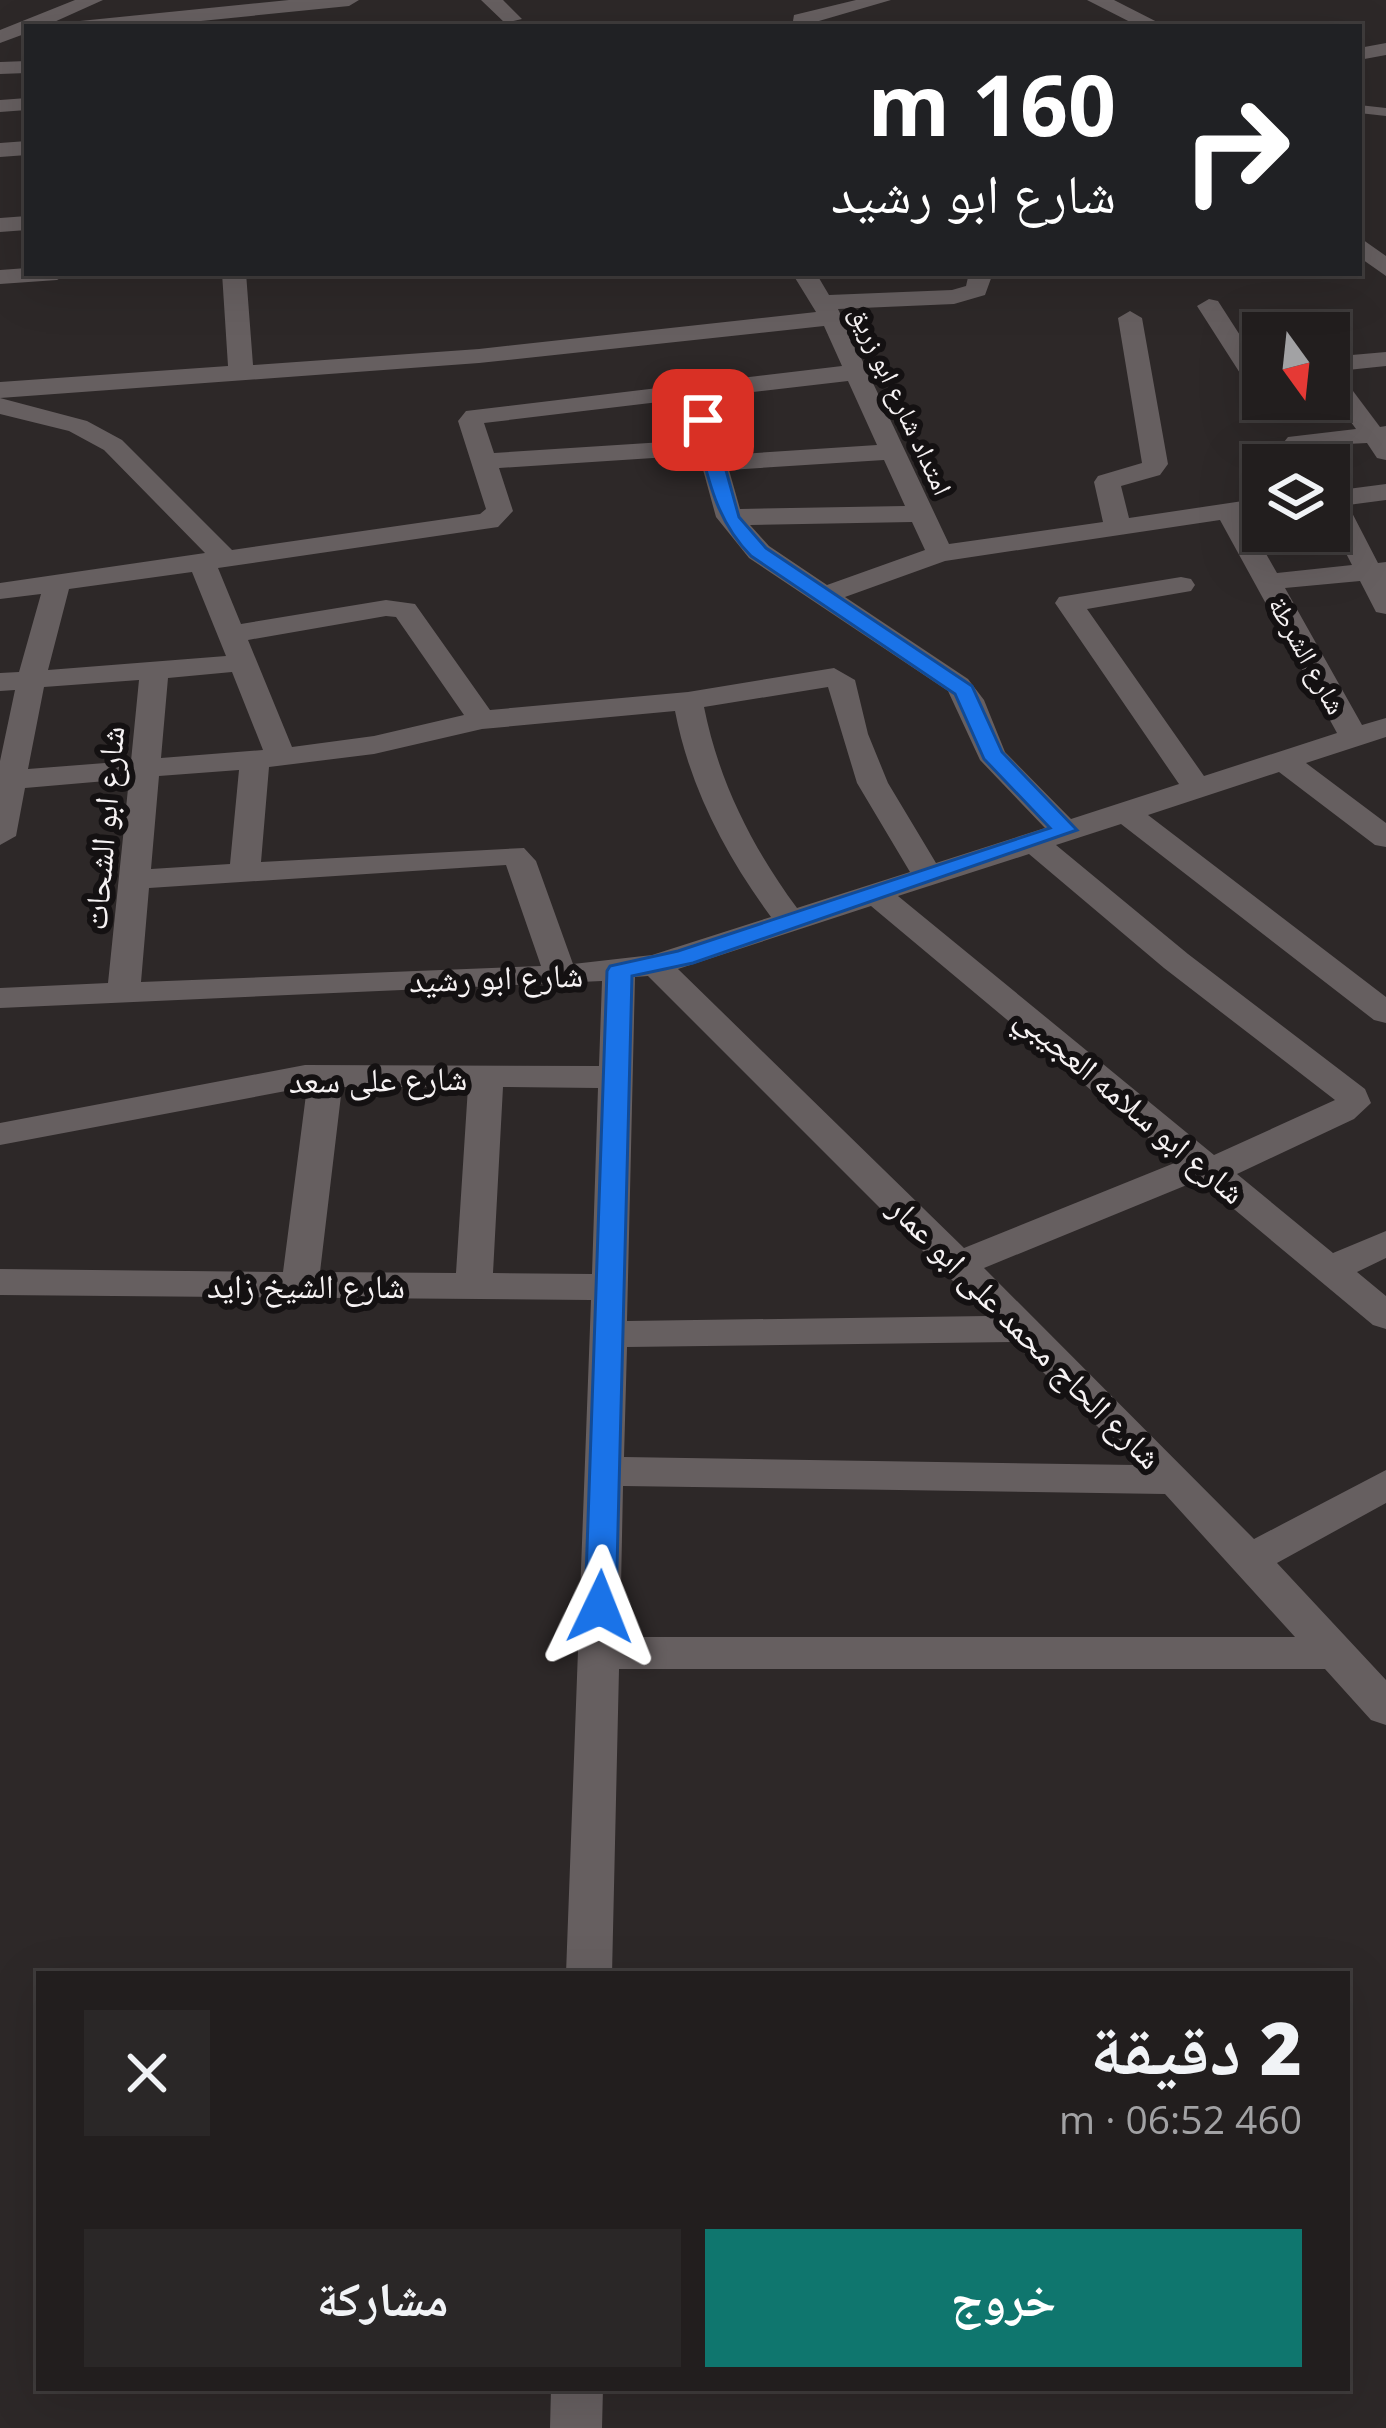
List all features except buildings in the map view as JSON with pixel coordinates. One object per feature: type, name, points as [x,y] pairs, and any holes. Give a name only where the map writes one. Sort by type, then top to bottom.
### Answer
[{"type":"street","points":[[35,24],[93,0]]},
{"type":"street","points":[[110,24],[350,0]]},
{"type":"street","points":[[491,0],[512,19]]},
{"type":"street","points":[[802,24],[802,19],[880,0]]},
{"type":"street","points":[[1097,0],[1150,24]]},
{"type":"street","points":[[1362,247],[1386,269]]},
{"type":"street","points":[[234,276],[242,375]]},
{"type":"street","name":"امتداد شارع ابو زريق","points":[[806,276],[828,310],[940,554]]},
{"type":"street","points":[[0,390],[479,356],[955,297],[977,290],[981,276]]},
{"type":"street","points":[[1209,306],[1242,357]]},
{"type":"street","points":[[1118,526],[1107,482],[1151,470],[1155,464],[1130,318]]},
{"type":"street","points":[[1350,362],[1386,359]]},
{"type":"street","points":[[0,591],[488,521],[500,512],[471,421],[475,416],[857,372]]},
{"type":"street","points":[[695,393],[729,517],[759,552],[964,691],[992,754],[1049,835],[1176,961],[1353,1097],[1354,1102],[1342,1111],[960,1264]]},
{"type":"street","points":[[1350,401],[1382,440],[1350,446]]},
{"type":"street","points":[[0,406],[78,426],[113,445],[213,560],[268,758],[245,870]]},
{"type":"street","points":[[487,461],[893,452]]},
{"type":"street","points":[[1350,495],[1386,492]]},
{"type":"street","points":[[825,596],[940,554],[1242,508]]},
{"type":"street","name":"شارع الشرطة","points":[[1228,510],[1267,582],[1376,732]]},
{"type":"street","points":[[729,517],[921,514]]},
{"type":"street","points":[[1350,528],[1378,571],[1386,606]]},
{"type":"street","points":[[1267,582],[1378,571]]},
{"type":"street","points":[[0,836],[31,680],[57,584]]},
{"type":"street","points":[[1181,585],[1076,598],[1069,603],[1197,788]]},
{"type":"street","points":[[231,634],[386,608],[406,610],[482,720]]},
{"type":"street","points":[[0,682],[243,663]]},
{"type":"street","name":"شارع ابو الشحات","points":[[124,991],[154,671]]},
{"type":"street","points":[[10,780],[145,771],[374,745],[482,720],[688,701],[829,677],[841,680],[859,756],[876,796],[928,875]]},
{"type":"street","points":[[688,701],[702,766],[729,832],[792,923]]},
{"type":"street","name":"شارع ابو رشيد","points":[[0,998],[638,968],[792,923],[1049,835],[1376,732]]},
{"type":"street","points":[[1283,760],[1386,838]]},
{"type":"street","points":[[1124,811],[1386,1013]]},
{"type":"street","points":[[134,880],[509,855],[520,861],[561,975]]},
{"type":"street","name":"شارع ابو سلامه العجيبي","points":[[876,894],[1386,1316]]},
{"type":"street","points":[[590,1971],[617,1078],[638,968]]},
{"type":"street","name":"شارع الحاج محمد على ابو عمار","points":[[638,968],[960,1264],[1251,1559],[1386,1708]]},
{"type":"street","points":[[300,1285],[326,1076]]},
{"type":"street","name":"شارع على سعد","points":[[0,1135],[326,1076],[617,1078]]},
{"type":"street","points":[[474,1286],[485,1077]]},
{"type":"street","points":[[1329,1270],[1386,1243]]},
{"type":"street","name":"شارع الشيخ زايد","points":[[0,1282],[611,1287]]},
{"type":"street","points":[[608,1334],[1025,1329]]},
{"type":"street","points":[[604,1472],[1175,1480]]},
{"type":"street","points":[[1251,1559],[1386,1485]]},
{"type":"street","points":[[599,1653],[1338,1653]]},
{"type":"street","points":[[576,2428],[577,2391]]},
{"type":"route","points":[[600,1607],[619,971],[656,965],[792,923],[1065,830],[1013,782],[992,754],[969,697],[958,685],[759,552],[740,534],[729,517],[703,420]]}]
